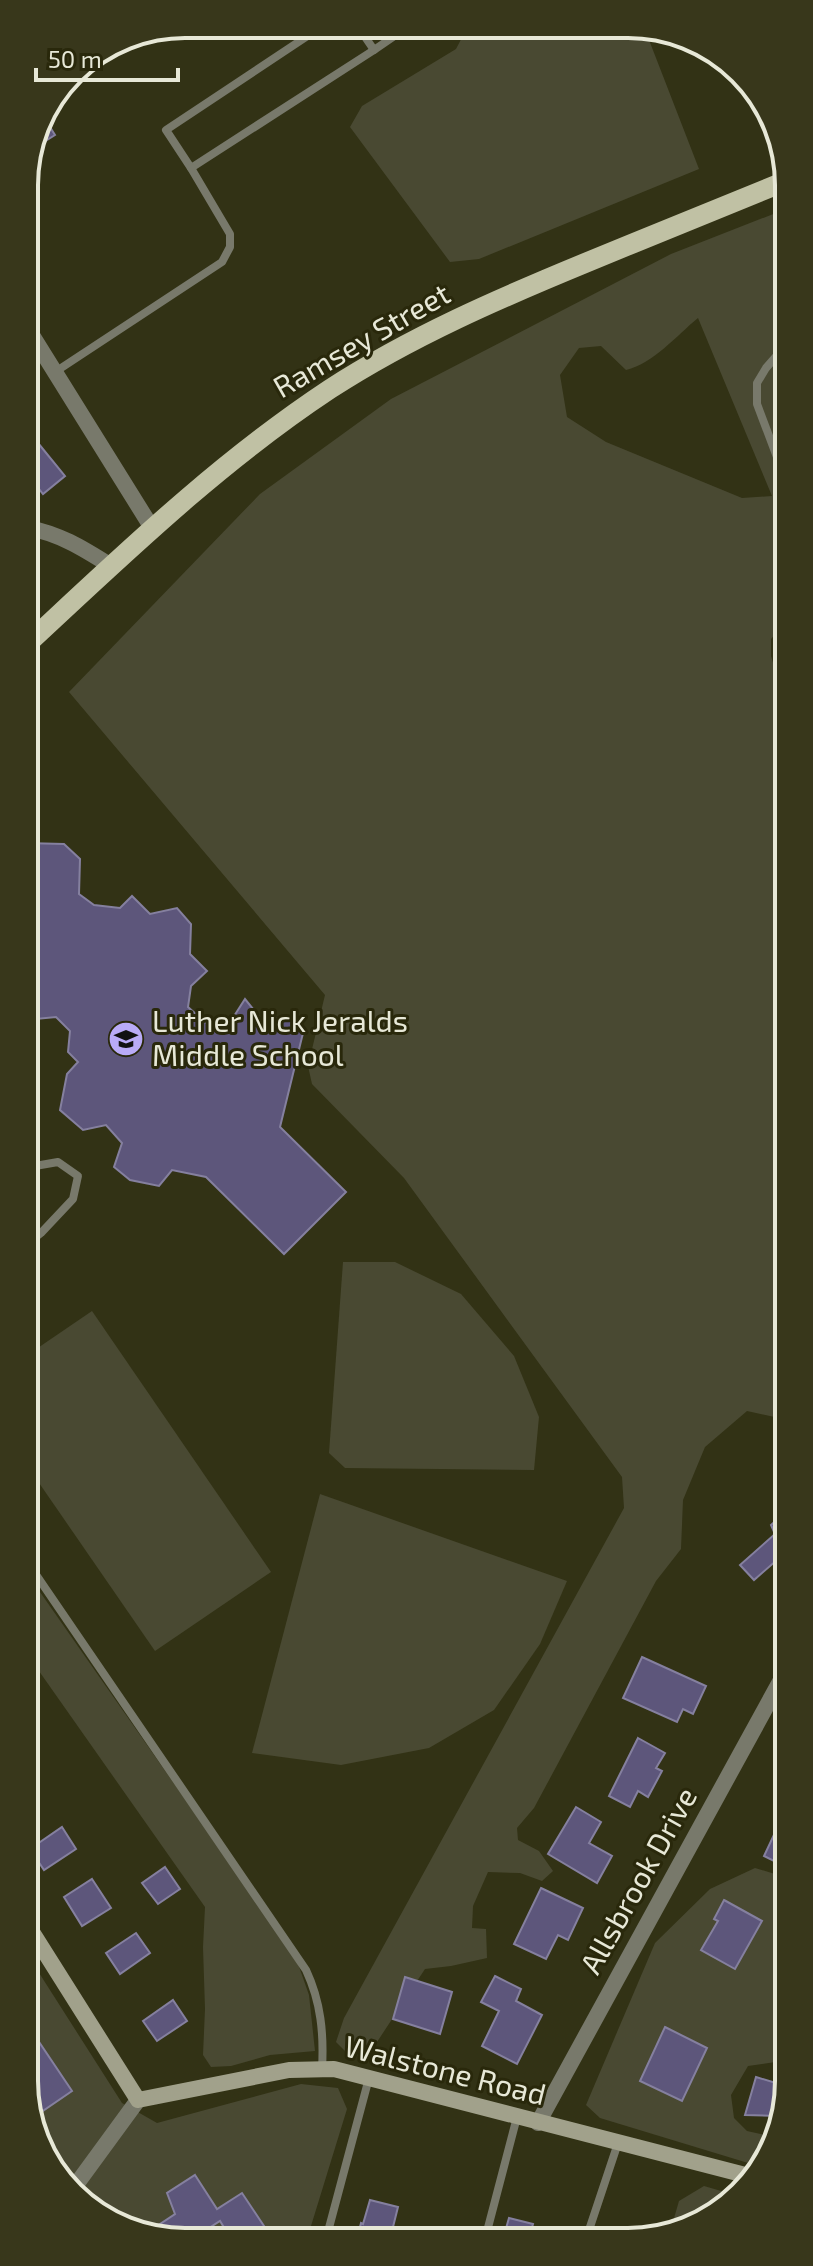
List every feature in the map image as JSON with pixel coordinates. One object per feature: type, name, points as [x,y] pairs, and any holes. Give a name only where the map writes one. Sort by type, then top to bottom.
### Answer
[{"type":"main road","name":"Ramsey Street","points":[[38,634],[152,528],[233,459],[282,422],[388,354],[496,300],[775,186]]},
{"type":"street","points":[[38,345],[152,528]]},
{"type":"street","points":[[38,530],[74,543],[111,566]]},
{"type":"street","name":"Allsbrook Drive","points":[[538,2123],[775,1691]]},
{"type":"street","points":[[38,1941],[138,2100],[78,2182]]},
{"type":"street","name":"Walstone Road","points":[[138,2100],[289,2070],[334,2069],[741,2174]]},
{"type":"lane","points":[[55,372],[222,262],[230,247],[230,234],[166,130],[304,38]]},
{"type":"lane","points":[[366,38],[374,50]]},
{"type":"lane","points":[[191,168],[392,38]]},
{"type":"lane","points":[[775,359],[757,383],[757,404],[775,452]]},
{"type":"lane","points":[[38,1165],[58,1162],[78,1176],[73,1199],[38,1235]]},
{"type":"lane","points":[[38,1578],[306,1970],[316,1991],[324,2036],[322,2069]]},
{"type":"lane","points":[[329,2228],[369,2078]]},
{"type":"lane","points":[[488,2228],[517,2117]]},
{"type":"lane","points":[[590,2228],[618,2143]]},
{"type":"green space","points":[[462,38],[649,40],[699,169],[479,259],[450,262],[350,127],[362,106],[456,49]]},
{"type":"green space","points":[[775,213],[775,634],[771,639],[771,656],[775,670],[775,1417],[747,1411],[705,1447],[683,1500],[681,1549],[656,1581],[534,1808],[517,1828],[518,1840],[539,1851],[553,1871],[542,1881],[520,1873],[488,1872],[473,1906],[472,1928],[486,1929],[487,1958],[425,1969],[364,2057],[347,2053],[336,2042],[344,2018],[624,1508],[622,1477],[404,1178],[312,1084],[308,1066],[325,995],[69,692],[260,494],[391,399],[671,254]],"holes":[[[698,318],[772,496],[742,498],[606,442],[567,417],[560,375],[579,348],[601,346],[626,370],[655,355]]]},
{"type":"green space","points":[[343,1262],[395,1262],[461,1294],[514,1356],[539,1417],[534,1470],[345,1468],[329,1453]]},
{"type":"green space","points":[[92,1311],[271,1572],[155,1651],[38,1481],[38,1348]]},
{"type":"green space","points":[[320,1494],[567,1581],[540,1644],[494,1710],[429,1748],[341,1765],[252,1753]]},
{"type":"green space","points":[[38,1589],[296,1958],[309,1995],[315,2051],[270,2055],[231,2066],[211,2067],[203,2055],[205,1907],[38,1670]]},
{"type":"green space","points":[[755,1868],[775,1874],[775,2062],[748,2066],[731,2095],[734,2118],[747,2131],[765,2135],[749,2163],[600,2118],[586,2105],[655,1943],[710,1889]]},
{"type":"green space","points":[[38,1971],[122,2103],[157,2123],[301,2084],[338,2088],[347,2109],[310,2228],[166,2227],[120,2213],[81,2185],[53,2146],[46,2128],[38,2090]]},
{"type":"green space","points":[[704,2186],[724,2192],[693,2213],[673,2220],[679,2201]]},
{"type":"building","points":[[50,127],[55,135],[45,141]]},
{"type":"building","points":[[38,443],[65,476],[43,494],[38,488]]},
{"type":"building","points":[[38,843],[64,844],[80,859],[79,894],[94,905],[120,908],[132,896],[150,914],[177,908],[191,924],[190,954],[207,971],[191,986],[188,1007],[206,1023],[229,1024],[245,999],[262,1020],[289,1017],[303,1033],[280,1127],[346,1192],[284,1254],[206,1177],[172,1170],[159,1186],[130,1180],[114,1167],[122,1143],[106,1125],[83,1130],[60,1110],[67,1074],[78,1062],[68,1052],[70,1031],[56,1017],[38,1019]]},
{"type":"building","points":[[775,1534],[775,1562],[754,1580],[740,1565]]},
{"type":"building","points":[[642,1657],[706,1686],[693,1714],[683,1709],[677,1722],[623,1698]]},
{"type":"building","points":[[638,1738],[665,1753],[656,1768],[662,1771],[648,1797],[638,1791],[630,1807],[609,1796]]},
{"type":"building","points":[[576,1807],[601,1822],[589,1843],[612,1856],[597,1883],[548,1854]]},
{"type":"building","points":[[62,1827],[76,1849],[44,1870],[38,1861],[38,1844]]},
{"type":"building","points":[[775,1833],[775,1862],[764,1856]]},
{"type":"building","points":[[165,1867],[180,1889],[158,1904],[142,1883]]},
{"type":"building","points":[[92,1879],[111,1908],[82,1926],[64,1897]]},
{"type":"building","points":[[541,1888],[583,1908],[568,1940],[558,1935],[546,1959],[514,1944]]},
{"type":"building","points":[[724,1900],[762,1921],[735,1969],[701,1950],[718,1921],[714,1919]]},
{"type":"building","points":[[136,1933],[150,1953],[120,1974],[106,1953]]},
{"type":"building","points":[[495,1976],[521,1989],[516,2001],[542,2015],[517,2064],[482,2046],[499,2011],[481,2002]]},
{"type":"building","points":[[405,1977],[452,1992],[440,2034],[393,2019]]},
{"type":"building","points":[[173,2000],[187,2021],[157,2041],[143,2021]]},
{"type":"building","points":[[665,2027],[707,2048],[682,2101],[640,2081]]},
{"type":"building","points":[[38,2040],[72,2091],[42,2112],[38,2090]]},
{"type":"building","points":[[756,2077],[775,2083],[770,2116],[745,2115]]},
{"type":"building","points":[[195,2175],[217,2209],[242,2193],[265,2228],[224,2228],[220,2221],[209,2228],[158,2225],[175,2214],[167,2193]]},
{"type":"building","points":[[370,2200],[398,2207],[393,2228],[360,2228]]},
{"type":"building","points":[[509,2218],[533,2224],[532,2228],[506,2228]]},
{"type":"place","name":"Luther Nick Jeralds Middle School","points":[[126,1039]]}]
